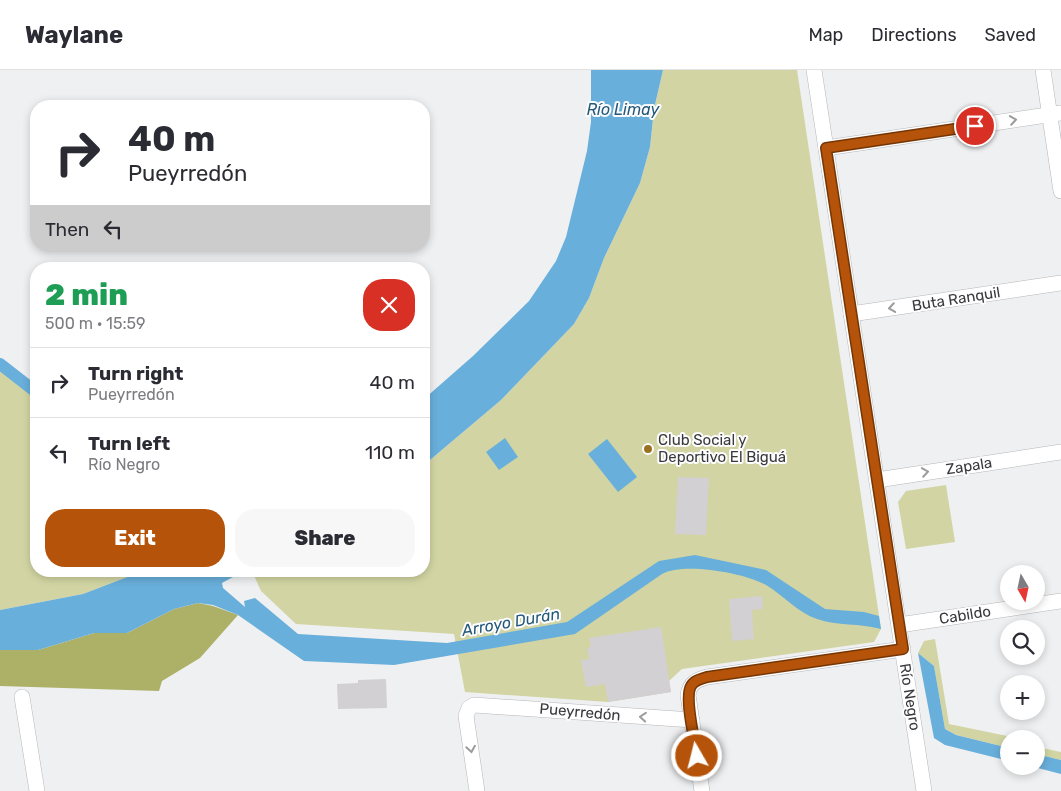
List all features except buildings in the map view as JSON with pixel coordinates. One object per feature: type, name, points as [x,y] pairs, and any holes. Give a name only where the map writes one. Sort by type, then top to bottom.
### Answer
[{"type":"street","name":"Río Negro","points":[[814,70],[924,791]]},
{"type":"street","points":[[1042,70],[1055,114],[1061,191]]},
{"type":"street","points":[[826,148],[1055,114]]},
{"type":"street","name":"Buta Ranquil","points":[[851,314],[1061,283]]},
{"type":"street","name":"Zapala","points":[[877,480],[1061,452]]},
{"type":"street","name":"Cabildo","points":[[899,625],[1061,601]]},
{"type":"street","points":[[702,791],[688,695],[691,684],[707,677],[903,649]]},
{"type":"street","points":[[22,697],[38,791]]},
{"type":"street","name":"Pueyrredón","points":[[477,791],[466,716],[469,708],[484,704],[692,720]]},
{"type":"green space","name":"Club Social y Deportivo El Biguá","points":[[663,70],[797,70],[881,629],[874,642],[682,669],[669,681],[671,692],[608,702],[465,692],[454,634],[296,624],[261,591],[255,577],[430,577],[430,460],[501,400],[574,324],[589,298],[604,258],[640,183],[650,147],[654,109]]},
{"type":"green space","points":[[0,364],[30,387],[30,577],[127,577],[83,594],[0,610]]},
{"type":"green space","points":[[946,485],[955,542],[906,549],[898,502],[906,491]]},
{"type":"green space","points":[[198,603],[238,615],[200,658],[162,681],[159,691],[0,686],[0,650],[38,650],[94,633],[127,633],[174,609]]},
{"type":"green space","points":[[935,639],[949,724],[1000,734],[1000,746],[956,735],[945,729],[934,666],[918,653],[924,641]]},
{"type":"green space","points":[[1045,749],[1061,752],[1061,760],[1045,756]]},
{"type":"water","name":"Río Limay","points":[[591,70],[663,70],[654,109],[650,147],[640,183],[604,258],[589,298],[574,324],[501,400],[430,460],[430,394],[473,356],[529,301],[556,261],[566,237],[587,151],[591,122]]},
{"type":"water","points":[[505,438],[518,457],[499,470],[486,452]]},
{"type":"water","points":[[607,439],[637,477],[618,492],[588,454]]},
{"type":"water","points":[[695,555],[766,570],[825,609],[864,612],[879,616],[881,629],[832,623],[817,619],[803,613],[766,585],[744,577],[714,570],[684,569],[662,574],[575,634],[394,665],[304,661],[238,615],[213,605],[198,603],[174,609],[127,633],[94,633],[38,650],[0,650],[0,610],[83,594],[127,577],[233,577],[222,583],[223,588],[245,607],[244,601],[255,598],[298,634],[447,643],[567,622],[659,561]]},
{"type":"water","points":[[918,653],[934,666],[945,729],[956,735],[1000,746],[1000,759],[945,745],[934,738]]},
{"type":"water","points":[[1045,756],[1061,760],[1061,774],[1045,770]]},
{"type":"waterway","name":"Arroyo Durán","points":[[0,364],[30,387]]},
{"type":"place","name":"Club Social y Deportivo El Biguá","points":[[648,449]]},
{"type":"route","points":[[697,756],[688,695],[691,684],[696,681],[707,677],[903,649],[826,148],[975,126]]}]
